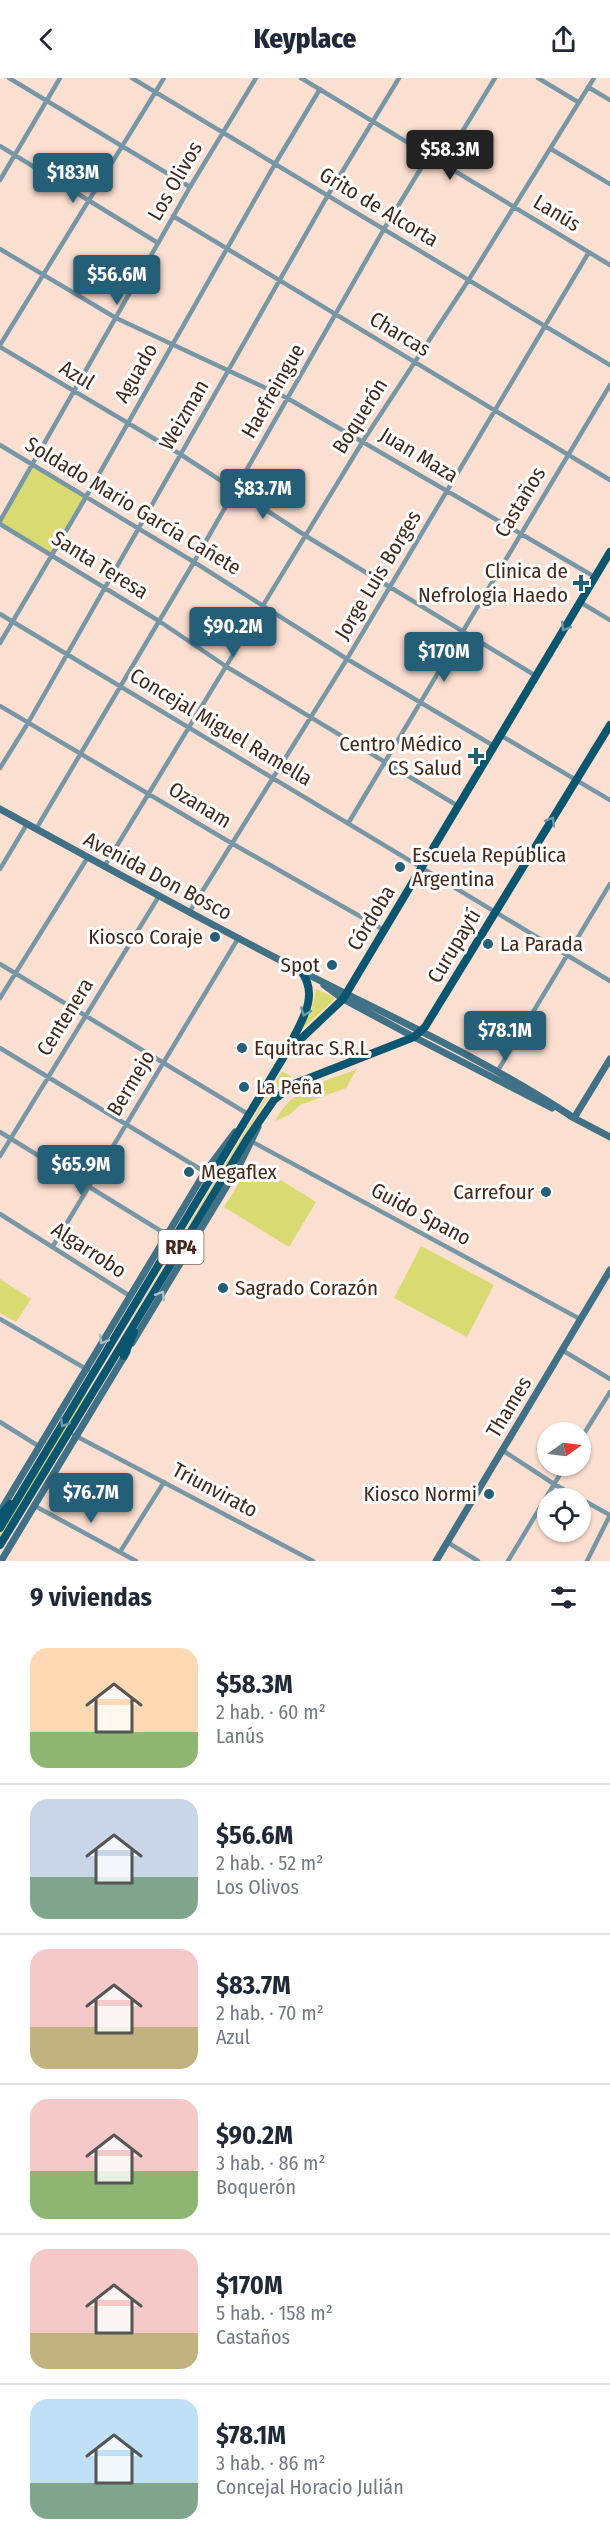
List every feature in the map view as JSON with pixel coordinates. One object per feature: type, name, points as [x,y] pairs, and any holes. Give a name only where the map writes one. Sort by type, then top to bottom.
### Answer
[{"type":"main road","name":"Córdoba","points":[[345,996],[610,552]]},
{"type":"main road","name":"Curupaytí","points":[[421,1032],[430,1021],[610,725]]},
{"type":"main road","points":[[286,1053],[310,999],[310,985],[302,971]]},
{"type":"main road","name":"RP4","points":[[0,1545],[58,1442],[90,1371],[286,1053],[345,996]]},
{"type":"main road","name":"RP4","points":[[0,1528],[33,1475],[43,1449],[72,1434],[142,1310],[274,1100],[294,1084],[414,1037],[421,1032]]},
{"type":"main road","points":[[124,1356],[142,1310]]},
{"type":"main road","points":[[0,1514],[33,1475]]},
{"type":"street","points":[[9,78],[190,187]]},
{"type":"street","points":[[0,180],[60,78]]},
{"type":"street","name":"Grito de Alcorta","points":[[132,78],[610,365]]},
{"type":"street","points":[[0,346],[164,78]]},
{"type":"street","name":"Los Olivos","points":[[0,523],[31,463],[190,187],[256,78]]},
{"type":"street","name":"Lanús","points":[[301,78],[610,265]]},
{"type":"street","name":"Weizman","points":[[0,768],[28,723],[328,195],[399,78]]},
{"type":"street","points":[[443,163],[495,78]]},
{"type":"street","points":[[538,78],[578,102]]},
{"type":"street","name":"Boquerón","points":[[104,867],[363,441],[468,281],[594,78]]},
{"type":"street","points":[[588,87],[610,100]]},
{"type":"street","name":"Aguado","points":[[0,643],[320,89]]},
{"type":"street","points":[[0,146],[158,243]]},
{"type":"street","points":[[551,149],[610,184]]},
{"type":"street","name":"Haefreingue","points":[[36,829],[194,562],[335,314],[429,155]]},
{"type":"street","name":"Charcas","points":[[174,216],[610,480]]},
{"type":"street","name":"Juan Maza","points":[[0,249],[116,318],[287,398],[595,577]]},
{"type":"street","name":"Jorge Luis Borges","points":[[190,911],[390,588],[589,252]]},
{"type":"street","name":"Azul","points":[[0,346],[236,488],[306,536],[536,676]]},
{"type":"street","name":"Castaños","points":[[349,822],[610,385]]},
{"type":"street","name":"Soldado Mario García Cañete","points":[[0,445],[139,528],[347,659],[494,746]]},
{"type":"street","name":"Santa Teresa","points":[[0,523],[159,621],[227,667],[458,806]]},
{"type":"street","points":[[580,602],[610,620]]},
{"type":"street","name":"Concejal Miguel Ramella","points":[[0,614],[610,981]]},
{"type":"street","name":"Ozanam","points":[[0,706],[233,844],[385,930]]},
{"type":"street","points":[[500,735],[610,800]]},
{"type":"street","name":"Avenida Don Bosco","points":[[0,809],[104,867],[302,971],[414,1037],[610,1137]]},
{"type":"street","points":[[0,869],[27,824]]},
{"type":"street","points":[[0,998],[88,857]]},
{"type":"street","points":[[497,1072],[610,884]]},
{"type":"street","name":"Centenera","points":[[0,1156],[159,896]]},
{"type":"street","name":"Bermejo","points":[[53,1246],[239,937]]},
{"type":"street","points":[[0,964],[248,1114],[205,1172],[171,1237],[0,1132]]},
{"type":"street","name":"Avenida Don Bosco","points":[[345,996],[497,1072],[536,1093],[574,1118]]},
{"type":"street","points":[[0,1048],[205,1172]]},
{"type":"street","points":[[574,1118],[610,1059]]},
{"type":"street","points":[[0,1318],[105,1379],[124,1356],[249,1140]]},
{"type":"street","name":"Guido Spano","points":[[249,1140],[580,1319]]},
{"type":"street","name":"Algarrobo","points":[[0,1214],[133,1299]]},
{"type":"street","name":"Thames","points":[[436,1561],[610,1270]]},
{"type":"street","points":[[562,1350],[610,1379]]},
{"type":"street","points":[[0,1514],[90,1371]]},
{"type":"street","points":[[591,1422],[610,1392]]},
{"type":"street","points":[[0,1422],[43,1449]]},
{"type":"street","points":[[1,1561],[35,1506],[72,1434]]},
{"type":"street","name":"Triunvirato","points":[[72,1434],[313,1561]]},
{"type":"street","points":[[502,1450],[554,1484],[610,1515],[586,1561]]},
{"type":"street","points":[[508,1561],[559,1476]]},
{"type":"street","points":[[120,1552],[164,1482]]},
{"type":"street","points":[[35,1506],[136,1561]]},
{"type":"street","points":[[447,1542],[478,1561]]},
{"type":"shaded area","points":[[31,463],[86,497],[52,555],[0,524]]},
{"type":"shaded area","points":[[316,989],[334,997],[334,1000],[301,1030],[312,1009]]},
{"type":"shaded area","points":[[357,1069],[346,1088],[300,1105],[289,1115],[275,1121],[291,1100],[300,1093],[321,1082]]},
{"type":"shaded area","points":[[282,1071],[292,1077],[275,1089],[265,1102],[101,1369]]},
{"type":"shaded area","points":[[252,1162],[316,1202],[289,1247],[224,1207]]},
{"type":"shaded area","points":[[421,1246],[494,1285],[467,1337],[394,1298]]},
{"type":"shaded area","points":[[0,1279],[31,1299],[16,1322],[0,1313]]},
{"type":"shaded area","points":[[88,1389],[86,1397],[0,1538],[0,1534]]},
{"type":"place","name":"Clinica de Nefrologia Haedo","points":[[581,583]]},
{"type":"place","name":"Centro Médico CS Salud","points":[[476,756]]},
{"type":"place","name":"Escuela República Argentina","points":[[400,867]]},
{"type":"place","name":"Kiosco Coraje","points":[[215,937]]},
{"type":"place","name":"La Parada","points":[[488,944]]},
{"type":"place","name":"Spot","points":[[332,965]]},
{"type":"place","name":"Equitrac S.R.L","points":[[242,1048]]},
{"type":"place","name":"La Peña","points":[[244,1087]]},
{"type":"place","name":"Megaflex","points":[[189,1172]]},
{"type":"place","name":"Carrefour","points":[[546,1192]]},
{"type":"place","name":"Sagrado Corazón","points":[[223,1288]]},
{"type":"place","name":"Kiosco Normi","points":[[489,1494]]}]
